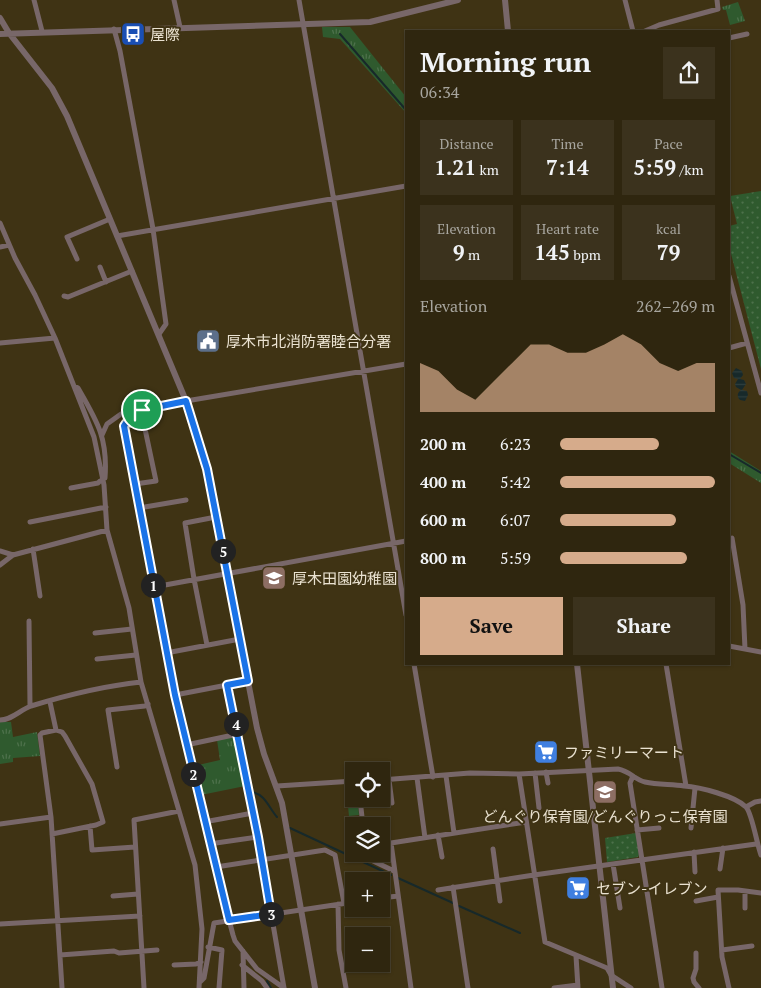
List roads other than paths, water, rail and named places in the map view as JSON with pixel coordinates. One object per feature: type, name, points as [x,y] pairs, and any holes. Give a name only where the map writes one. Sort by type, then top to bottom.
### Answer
[{"type":"street","points":[[34,0],[42,32]]},
{"type":"street","points":[[174,0],[180,27]]},
{"type":"street","points":[[299,0],[405,609]]},
{"type":"street","points":[[0,34],[379,20],[458,0]]},
{"type":"street","points":[[505,0],[508,30]]},
{"type":"street","points":[[625,0],[633,30]]},
{"type":"street","points":[[647,30],[658,25],[718,9],[717,0]]},
{"type":"street","points":[[0,18],[9,33],[52,88],[67,116],[186,401],[207,469],[260,743],[282,803],[315,988]]},
{"type":"street","points":[[658,25],[661,30]]},
{"type":"street","points":[[114,29],[120,51],[153,229],[166,324],[159,334]]},
{"type":"street","points":[[730,37],[735,34],[747,34]]},
{"type":"street","points":[[117,236],[405,186]]},
{"type":"street","points":[[77,259],[67,238],[110,219]]},
{"type":"street","points":[[0,223],[55,338],[94,437],[104,482],[107,530],[129,608],[141,682],[198,878],[202,929],[200,985]]},
{"type":"street","points":[[0,247],[9,244]]},
{"type":"street","points":[[100,266],[106,282]]},
{"type":"street","points":[[64,296],[68,297],[132,271]]},
{"type":"street","points":[[730,280],[761,393]]},
{"type":"street","points":[[0,343],[55,338]]},
{"type":"street","points":[[730,348],[747,343]]},
{"type":"street","points":[[102,435],[104,428],[112,419],[121,414],[186,401],[405,364]]},
{"type":"street","points":[[73,386],[78,388],[102,435],[106,466],[104,482]]},
{"type":"street","points":[[135,484],[156,481],[142,410]]},
{"type":"street","points":[[143,420],[126,423],[124,426],[166,653],[209,844],[235,941],[257,969],[284,988]]},
{"type":"street","points":[[71,488],[98,483],[100,480],[104,482]]},
{"type":"street","points":[[139,508],[186,500]]},
{"type":"street","points":[[30,522],[106,507]]},
{"type":"street","points":[[207,646],[185,523],[216,517]]},
{"type":"street","points":[[0,565],[13,555],[107,530]]},
{"type":"street","points":[[730,539],[732,538],[740,577],[746,649]]},
{"type":"street","points":[[154,587],[405,541]]},
{"type":"street","points":[[0,550],[13,555]]},
{"type":"street","points":[[33,550],[40,596]]},
{"type":"street","points":[[29,621],[30,706]]},
{"type":"street","points":[[95,633],[132,629]]},
{"type":"street","points":[[166,653],[240,639]]},
{"type":"street","points":[[730,646],[761,652]]},
{"type":"street","points":[[100,660],[136,655]]},
{"type":"street","points":[[414,665],[433,776]]},
{"type":"street","points":[[577,665],[613,988]]},
{"type":"street","points":[[666,665],[686,786]]},
{"type":"street","points":[[175,695],[248,681]]},
{"type":"street","points":[[0,720],[9,718],[30,706],[107,686],[141,682]]},
{"type":"street","points":[[227,685],[258,837],[284,988]]},
{"type":"street","points":[[50,702],[56,730]]},
{"type":"street","points":[[117,768],[108,710],[145,706],[148,704]]},
{"type":"street","points":[[52,834],[103,822],[92,784],[65,736],[62,732],[56,730],[40,735],[51,817],[52,834],[58,920],[62,988]]},
{"type":"street","points":[[186,745],[238,734]]},
{"type":"street","points":[[390,780],[470,773],[519,774],[626,770],[644,782],[686,786],[735,800],[746,807],[749,812],[756,844],[761,855]]},
{"type":"street","points":[[546,772],[548,783]]},
{"type":"street","points":[[535,773],[539,808]]},
{"type":"street","points":[[519,774],[545,942],[606,968],[611,975],[631,988]]},
{"type":"street","points":[[446,776],[454,833]]},
{"type":"street","points":[[634,776],[630,782],[662,988]]},
{"type":"street","points":[[417,778],[425,838]]},
{"type":"street","points":[[277,786],[345,782]]},
{"type":"street","points":[[691,828],[695,788]]},
{"type":"street","points":[[390,792],[392,803]]},
{"type":"street","points":[[746,807],[761,801]]},
{"type":"street","points":[[144,988],[134,820],[179,811]]},
{"type":"street","points":[[204,822],[253,813]]},
{"type":"street","points":[[0,824],[51,817]]},
{"type":"street","points":[[411,988],[391,843],[526,822]]},
{"type":"street","points":[[90,826],[92,850],[135,847]]},
{"type":"street","points":[[637,830],[659,828]]},
{"type":"street","points":[[438,835],[442,857]]},
{"type":"street","points":[[209,844],[258,837]]},
{"type":"street","points":[[438,890],[534,874],[756,844]]},
{"type":"street","points":[[720,869],[723,848]]},
{"type":"street","points":[[493,849],[500,901]]},
{"type":"street","points":[[216,867],[325,850],[335,855],[341,903],[339,950],[346,988]]},
{"type":"street","points":[[694,852],[695,872]]},
{"type":"street","points":[[376,862],[394,870]]},
{"type":"street","points":[[613,864],[620,908]]},
{"type":"street","points":[[453,887],[468,988]]},
{"type":"street","points":[[729,988],[722,950],[718,890],[761,893]]},
{"type":"street","points":[[745,891],[745,908]]},
{"type":"street","points":[[112,896],[138,894]]},
{"type":"street","points":[[390,897],[398,896]]},
{"type":"street","points":[[696,901],[718,897]]},
{"type":"street","points":[[200,985],[204,978],[208,947],[214,923],[345,903]]},
{"type":"street","points":[[0,924],[140,916]]},
{"type":"street","points":[[722,950],[752,946]]},
{"type":"street","points":[[208,947],[222,950],[219,988]]},
{"type":"street","points":[[60,955],[157,950]]},
{"type":"street","points":[[243,950],[244,988]]},
{"type":"street","points":[[696,953],[696,969],[693,978],[699,987]]},
{"type":"street","points":[[554,988],[578,986],[576,956]]},
{"type":"street","points":[[174,965],[201,962]]},
{"type":"street","points":[[242,965],[262,981],[267,988]]},
{"type":"street","points":[[690,988],[699,987]]},
{"type":"waterway","points":[[340,34],[405,109]]},
{"type":"waterway","points":[[730,455],[761,473]]},
{"type":"waterway","points":[[252,792],[264,798],[277,817]]},
{"type":"waterway","points":[[290,828],[391,875]]},
{"type":"waterway","points":[[398,878],[453,903]]},
{"type":"waterway","points":[[459,906],[520,933]]},
{"type":"waterway","points":[[267,981],[271,988]]},
{"type":"place","name":"屋際","points":[[133,34]]},
{"type":"place","name":"厚木市北消防署睦合分署","points":[[208,341]]},
{"type":"place","name":"厚木田園幼稚園","points":[[274,578]]},
{"type":"place","name":"ファミリーマート","points":[[546,752]]},
{"type":"place","name":"どんぐり保育園/どんぐりっこ保育園","points":[[605,792]]},
{"type":"place","name":"セブン-イレブン","points":[[578,888]]}]
